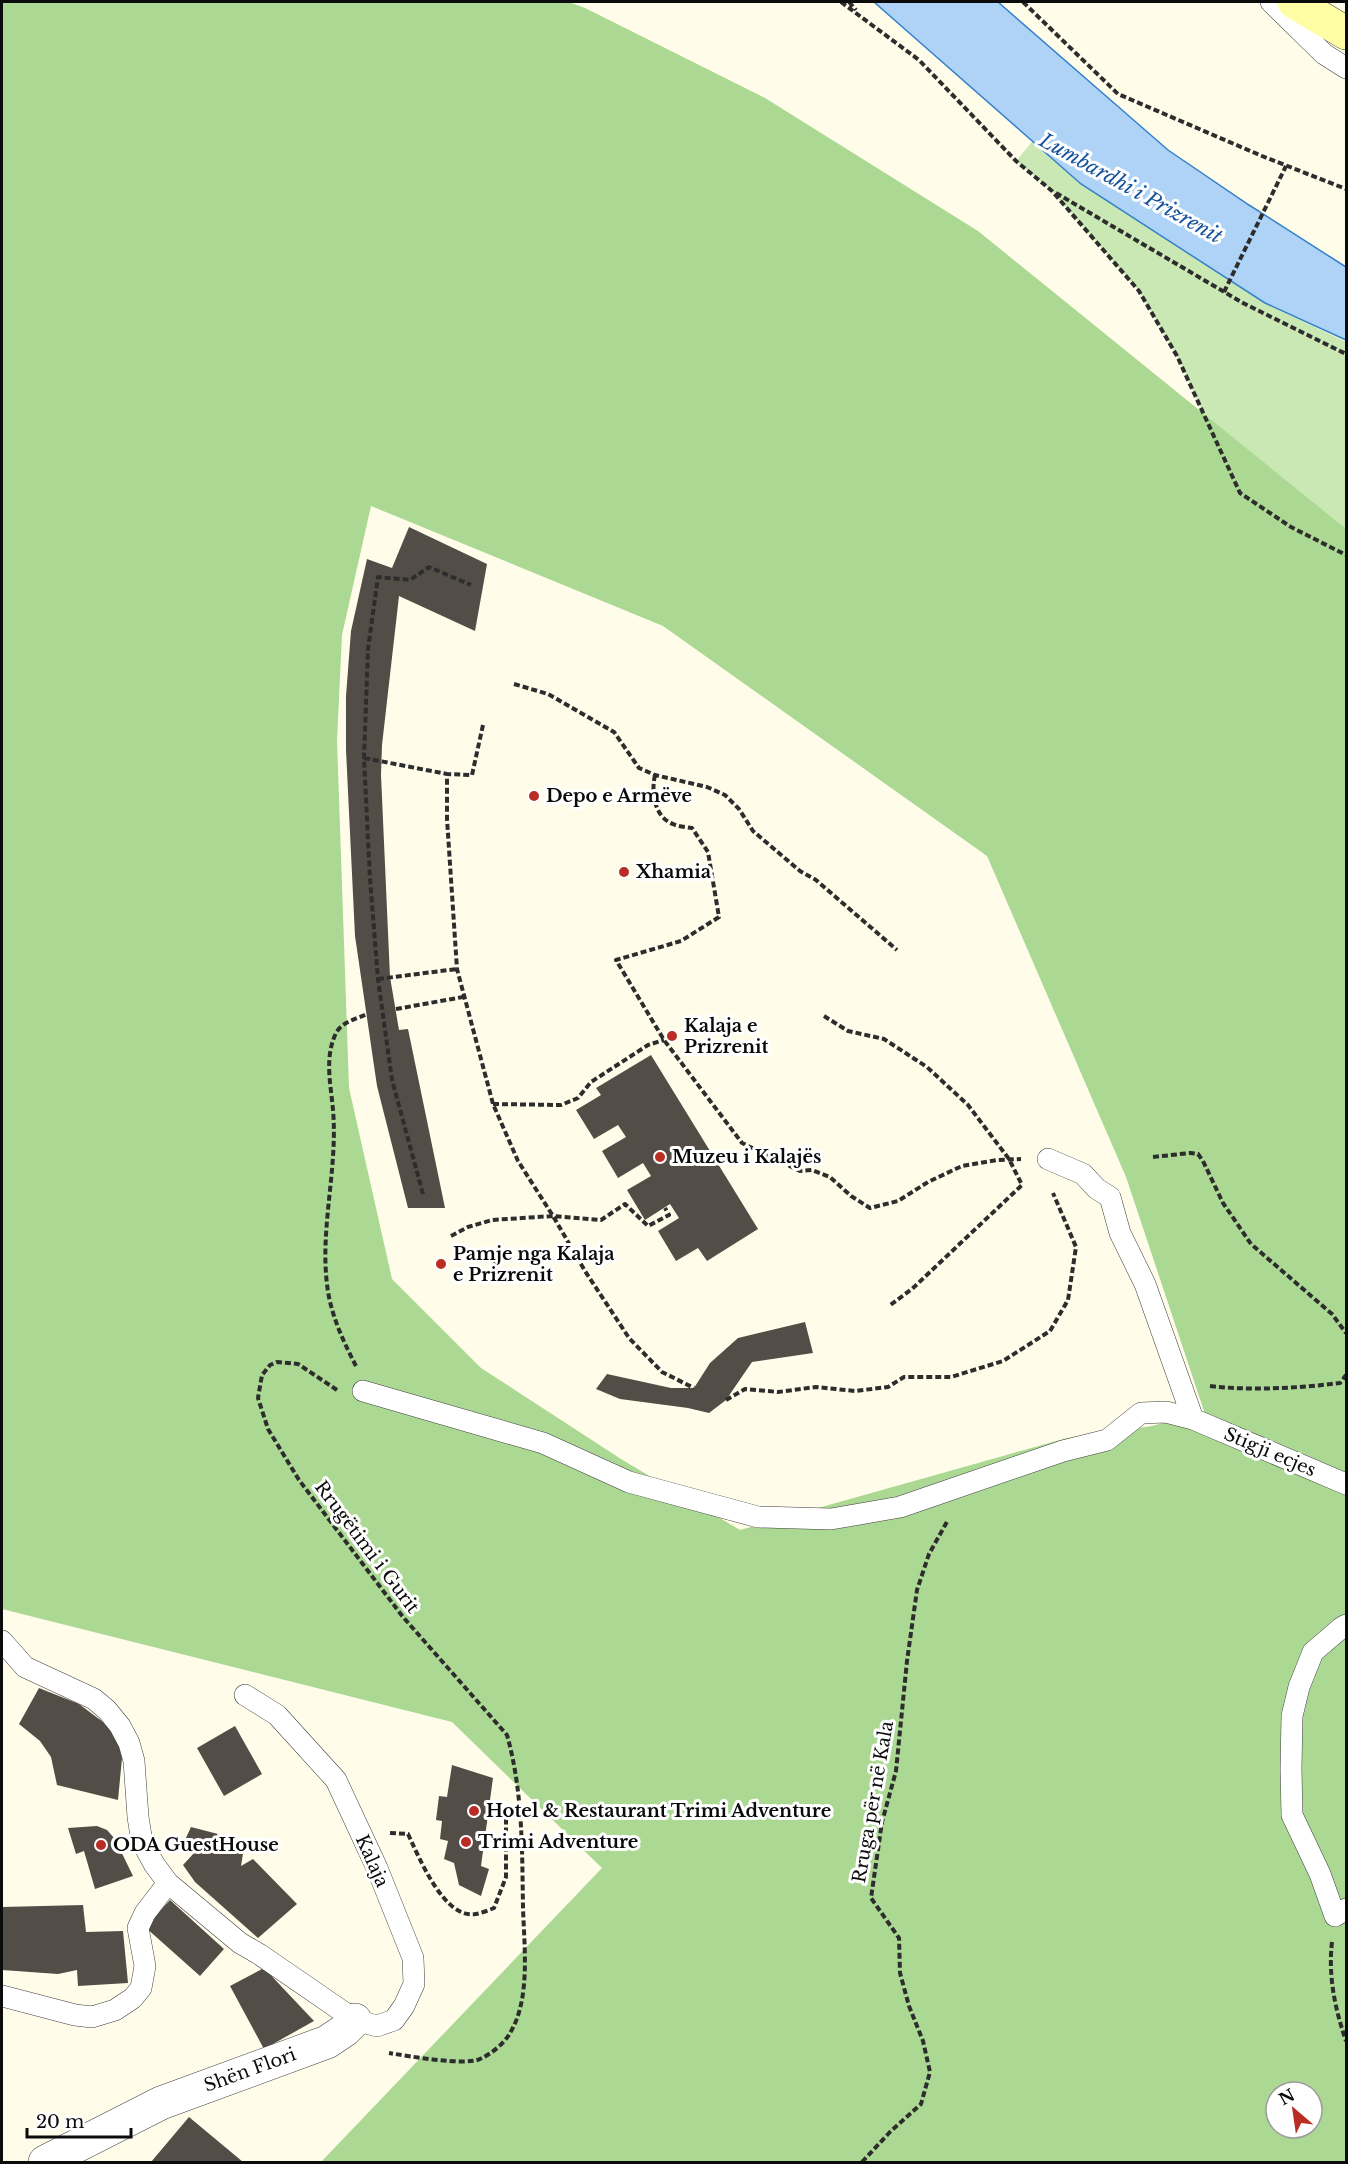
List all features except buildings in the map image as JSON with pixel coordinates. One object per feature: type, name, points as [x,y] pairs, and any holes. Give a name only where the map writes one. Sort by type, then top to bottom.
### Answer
[{"type":"main road","points":[[1294,2],[1347,33]]},
{"type":"street","name":"Shën Flori","points":[[45,2163],[161,2103],[327,2042],[355,2020]]},
{"type":"lane","points":[[1272,2],[1324,54],[1347,68]]},
{"type":"lane","points":[[1048,1160],[1083,1173],[1097,1188],[1110,1197],[1120,1233],[1145,1284],[1193,1419]]},
{"type":"lane","name":"Stigji ecjes","points":[[363,1391],[543,1443],[629,1482],[758,1517],[831,1519],[900,1507],[1063,1450],[1107,1440],[1141,1413],[1166,1412],[1193,1419],[1347,1484]]},
{"type":"lane","points":[[1341,1912],[1292,1815],[1292,1716],[1299,1687],[1313,1652],[1347,1625]]},
{"type":"lane","points":[[2,1641],[25,1667],[94,1699],[120,1726],[129,1743],[134,1761],[142,1842],[168,1883],[240,1943],[260,1954],[355,2020]]},
{"type":"lane","name":"Kalaja","points":[[245,1695],[277,1715],[336,1780],[377,1868],[413,1958],[414,1984],[404,2006],[394,2020],[377,2026],[355,2020]]},
{"type":"lane","points":[[2,1996],[75,2016],[92,2017],[115,2010],[133,1998],[141,1988],[145,1966],[138,1928],[145,1913],[168,1883]]},
{"type":"path","points":[[841,2],[919,60],[1016,160],[1053,191],[1139,291],[1177,356],[1240,493],[1292,526],[1347,555]]},
{"type":"path","points":[[849,2],[859,15]]},
{"type":"path","points":[[1023,2],[1118,93],[1287,166],[1347,189]]},
{"type":"path","points":[[1224,292],[1287,166]]},
{"type":"path","points":[[1053,191],[1243,303],[1347,354]]},
{"type":"path","points":[[423,1194],[392,1080],[378,979],[364,758],[368,649],[378,577],[410,580],[429,567],[471,585]]},
{"type":"path","points":[[514,684],[548,694],[614,732],[639,768],[655,775],[706,787],[725,795],[740,809],[753,831],[800,871],[816,879],[897,950]]},
{"type":"path","points":[[364,758],[447,774],[472,775],[483,725]]},
{"type":"path","points":[[447,774],[447,819],[458,969],[493,1104],[518,1161],[629,1338],[662,1372],[694,1388]]},
{"type":"path","points":[[655,775],[652,789],[656,808],[671,824],[692,828],[708,852],[719,917],[681,941],[616,960],[664,1040],[742,1143],[801,1171],[812,1170],[830,1177],[851,1196],[870,1208],[898,1201],[928,1182],[962,1166],[1010,1159],[1048,1160],[1053,1193],[1076,1247],[1068,1300],[1050,1331],[1003,1361],[951,1377],[904,1377],[888,1387],[855,1391],[816,1387],[777,1392],[745,1389],[726,1400]]},
{"type":"path","points":[[378,979],[458,969]]},
{"type":"path","points":[[396,1009],[464,997]]},
{"type":"path","points":[[363,1391],[363,1380],[344,1343],[331,1305],[327,1284],[326,1252],[335,1137],[329,1070],[330,1052],[338,1031],[343,1025],[366,1014]]},
{"type":"path","points":[[824,1016],[848,1031],[884,1039],[927,1067],[968,1105],[1010,1159],[1022,1185],[912,1289],[889,1306]]},
{"type":"path","points":[[493,1104],[561,1105],[578,1098],[591,1082],[648,1045],[664,1040]]},
{"type":"path","points":[[1154,1157],[1198,1154],[1223,1203],[1251,1244],[1332,1314],[1347,1333]]},
{"type":"path","points":[[451,1236],[468,1227],[492,1220],[553,1216],[601,1220],[625,1204],[648,1226],[669,1215],[665,1208]]},
{"type":"path","name":"Rrugëtimi i Gurit","points":[[363,1391],[352,1396],[345,1396],[298,1364],[277,1362],[270,1365],[262,1375],[258,1398],[268,1429],[299,1480],[403,1617],[507,1735],[514,1760],[521,1816],[524,1983],[517,2017],[510,2033],[494,2051],[477,2061],[434,2060],[387,2053]]},
{"type":"path","points":[[1183,1391],[1207,1386],[1228,1388],[1310,1386],[1340,1383],[1347,1375]]},
{"type":"path","name":"Rruga për në Kala","points":[[862,2163],[890,2132],[921,2104],[930,2072],[923,2041],[909,2006],[900,1973],[899,1938],[871,1898],[882,1822],[896,1771],[917,1590],[929,1554],[951,1516],[955,1488]]},
{"type":"path","points":[[360,1832],[408,1834],[430,1881],[457,1910],[475,1915],[494,1908],[506,1877],[506,1813]]},
{"type":"path","points":[[1341,1912],[1329,1964],[1337,2015],[1347,2041]]},
{"type":"green space","points":[[2,2],[569,2],[585,8],[765,98],[978,231],[1346,529],[1346,2162],[321,2162],[602,1868],[452,1722],[2,1609]],"holes":[[[371,506],[663,626],[987,856],[1126,1177],[1204,1411],[1152,1426],[1067,1438],[740,1530],[621,1459],[481,1368],[392,1279],[349,1088],[337,740],[342,635]]]},
{"type":"green space","points":[[1037,136],[1233,283],[1265,303],[1346,342],[1346,555],[1240,493],[1177,356],[1139,291],[1052,191],[1016,161]]},
{"type":"water","name":"Lumbardhi i Prizrenit","points":[[874,2],[998,2],[1168,150],[1346,267],[1346,340],[1265,303],[1081,184]]},
{"type":"place","name":"Depo e Armëve","points":[[534,796]]},
{"type":"place","name":"Xhamia","points":[[624,872]]},
{"type":"place","name":"Kalaja e Prizrenit","points":[[672,1036]]},
{"type":"place","name":"Muzeu i Kalajës","points":[[660,1157]]},
{"type":"place","name":"Pamje nga Kalaja e Prizrenit","points":[[441,1264]]},
{"type":"place","name":"Hotel & Restaurant Trimi Adventure","points":[[474,1811]]},
{"type":"place","name":"Trimi Adventure","points":[[466,1842]]},
{"type":"place","name":"ODA GuestHouse","points":[[101,1845]]}]
